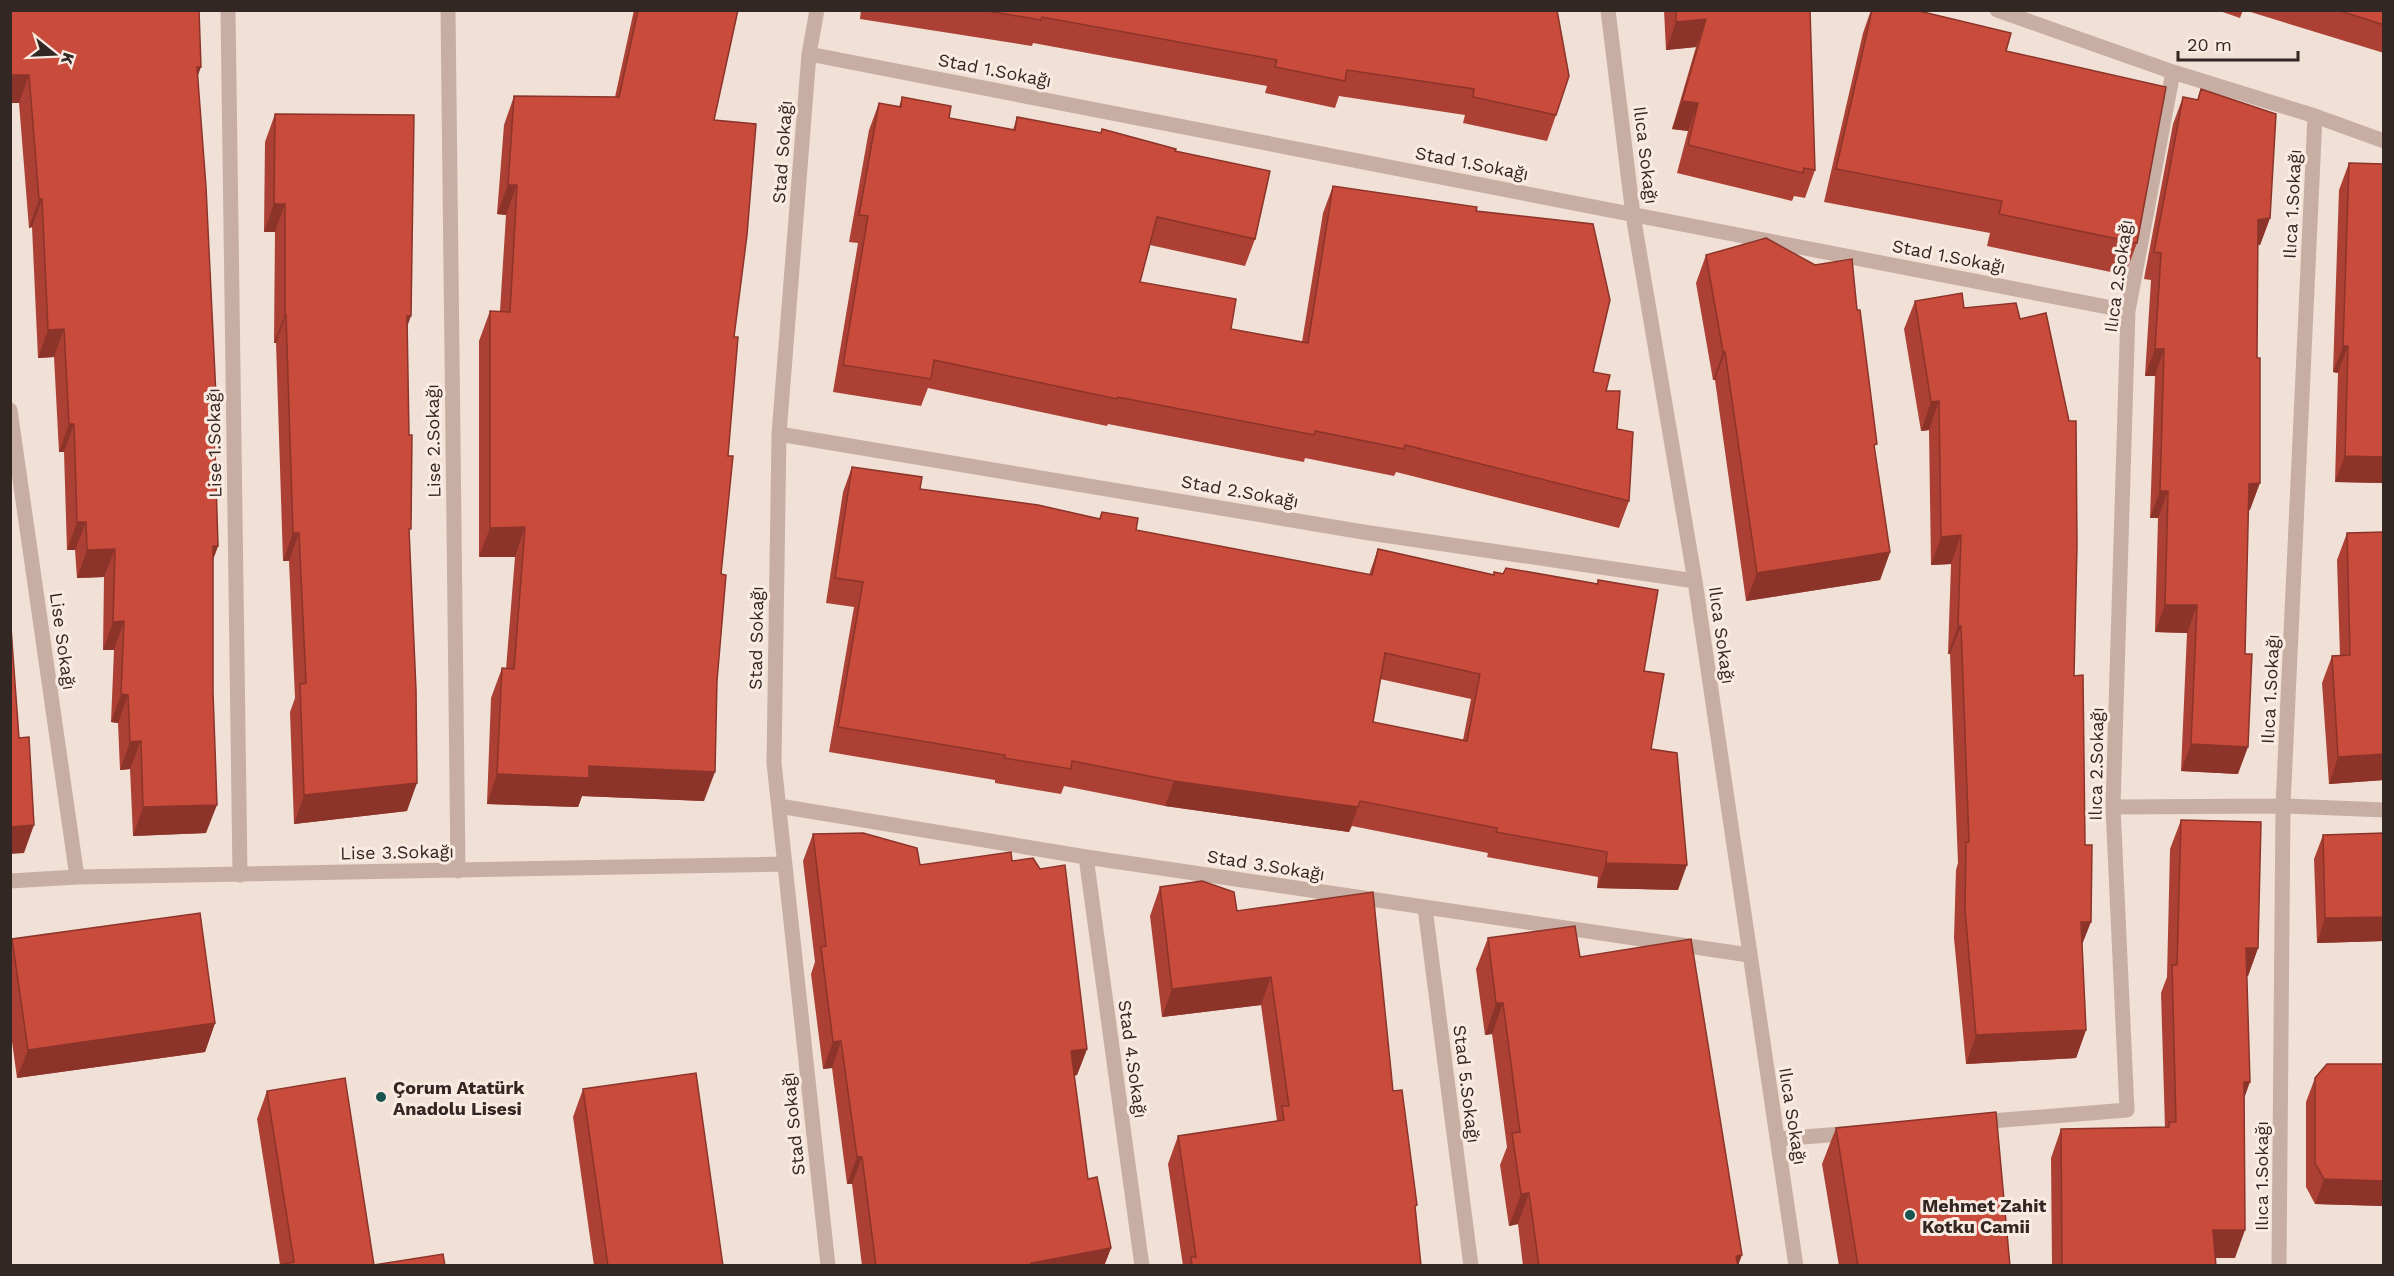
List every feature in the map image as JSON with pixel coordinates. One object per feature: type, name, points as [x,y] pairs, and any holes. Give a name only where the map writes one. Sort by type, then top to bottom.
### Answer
[{"type":"street","name":"Lise 1.Sokağı","points":[[228,10],[240,875]]},
{"type":"street","name":"Lise 2.Sokağı","points":[[448,10],[458,871]]},
{"type":"street","name":"Stad Sokağı","points":[[817,10],[809,54],[779,434],[774,763],[828,1266]]},
{"type":"street","name":"Ilıca Sokağı","points":[[1608,10],[1634,215],[1695,581],[1796,1266]]},
{"type":"street","points":[[1997,10],[2173,72],[2315,116],[2384,141]]},
{"type":"street","name":"Stad 1.Sokağı","points":[[809,54],[2128,311]]},
{"type":"street","name":"Ilıca 2.Sokağı","points":[[1964,1123],[2127,1110],[2113,807],[2128,311],[2173,72]]},
{"type":"street","name":"Ilıca 1.Sokağı","points":[[2280,1266],[2283,806],[2315,116]]},
{"type":"street","name":"Lise Sokağı","points":[[10,410],[77,877]]},
{"type":"street","name":"Stad 2.Sokağı","points":[[779,434],[1364,532],[1695,581]]},
{"type":"street","name":"Stad 3.Sokağı","points":[[778,806],[1086,857],[1749,955]]},
{"type":"street","points":[[2113,807],[2283,806],[2384,810]]},
{"type":"street","name":"Stad 4.Sokağı","points":[[1086,857],[1142,1266]]},
{"type":"street","name":"Lise 3.Sokağı","points":[[10,881],[77,877],[785,864]]},
{"type":"street","name":"Stad 5.Sokağı","points":[[1425,908],[1471,1266]]},
{"type":"street","points":[[1777,1139],[1870,1131]]},
{"type":"building","points":[[10,10],[199,10],[201,67],[197,67],[206,187],[217,417],[214,417],[218,546],[213,546],[213,692],[217,805],[143,807],[141,741],[130,742],[128,695],[121,694],[124,621],[113,622],[115,549],[87,550],[86,522],[77,522],[74,424],[69,424],[64,329],[48,330],[42,199],[39,199],[29,75],[11,75]]},
{"type":"building","points":[[638,10],[738,10],[714,120],[756,124],[747,235],[734,337],[738,337],[728,456],[733,456],[721,574],[726,575],[717,681],[715,772],[589,766],[589,778],[497,774],[502,668],[514,669],[525,527],[490,528],[490,311],[510,312],[517,185],[508,185],[514,96],[619,97]]},
{"type":"building","points":[[981,10],[1557,10],[1569,76],[1556,115],[1473,97],[1474,89],[1347,70],[1345,81],[1275,67],[1277,60],[1042,17],[1041,20]]},
{"type":"building","points":[[1676,10],[1810,10],[1815,170],[1804,168],[1803,173],[1688,145],[1698,103],[1682,101],[1706,19],[1676,22]]},
{"type":"building","points":[[1872,10],[1915,10],[2011,33],[2006,51],[2166,87],[2137,243],[1999,214],[2002,201],[1836,169]]},
{"type":"building","points":[[2337,10],[2384,10],[2384,25]]},
{"type":"building","points":[[2201,89],[2276,114],[2270,218],[2258,220],[2257,358],[2260,358],[2260,483],[2249,484],[2245,654],[2252,654],[2248,747],[2191,744],[2197,605],[2165,605],[2168,491],[2160,491],[2164,349],[2155,349],[2161,253],[2154,252],[2183,97],[2198,100]]},
{"type":"building","points":[[902,97],[951,106],[949,118],[1015,130],[1017,117],[1101,133],[1102,129],[1176,149],[1175,151],[1270,171],[1255,239],[1157,217],[1140,282],[1236,299],[1231,329],[1308,343],[1333,186],[1477,207],[1476,211],[1593,224],[1610,300],[1593,372],[1610,375],[1606,391],[1620,391],[1617,429],[1633,432],[1629,501],[1405,445],[1404,449],[1315,431],[1314,435],[1118,397],[1117,399],[934,360],[931,379],[843,365],[868,216],[859,215],[879,103],[901,107]]},
{"type":"building","points":[[275,114],[414,115],[411,316],[407,316],[409,435],[412,435],[411,529],[409,529],[416,690],[417,783],[304,795],[300,684],[306,683],[299,533],[293,533],[285,315],[285,204],[274,204]]},
{"type":"building","points":[[2349,163],[2384,164],[2384,457],[2345,456],[2348,346],[2343,346]]},
{"type":"building","points":[[1766,238],[1815,265],[1852,259],[1857,310],[1860,310],[1877,444],[1874,445],[1890,552],[1757,573],[1725,352],[1723,352],[1706,255]]},
{"type":"building","points":[[1962,293],[1964,308],[2016,303],[2020,319],[2046,313],[2069,421],[2076,421],[2077,546],[2074,676],[2083,675],[2085,845],[2092,845],[2091,922],[2081,922],[2086,1030],[1976,1035],[1965,910],[1966,842],[1969,842],[1961,626],[1958,626],[1961,535],[1941,537],[1939,401],[1931,402],[1915,301]]},
{"type":"building","points":[[852,467],[922,477],[920,489],[1038,505],[1100,519],[1102,512],[1138,518],[1136,530],[1372,575],[1378,549],[1494,575],[1494,572],[1503,574],[1506,568],[1598,584],[1598,580],[1658,590],[1644,671],[1664,674],[1651,749],[1677,753],[1687,865],[1606,863],[1607,852],[1496,832],[1497,828],[1360,801],[1358,807],[1174,781],[1072,761],[1071,769],[1004,758],[1005,755],[838,727],[863,582],[835,578]],"holes":[[[1385,653],[1480,674],[1467,741],[1373,722]]]},
{"type":"building","points":[[2384,532],[2384,754],[2338,757],[2332,656],[2350,655],[2347,533]]},
{"type":"building","points":[[10,614],[19,738],[29,737],[34,825],[10,827]]},
{"type":"building","points":[[2181,820],[2261,822],[2258,948],[2246,948],[2250,1082],[2244,1082],[2245,1230],[2213,1230],[2216,1266],[2062,1266],[2061,1129],[2169,1127],[2169,1122],[2176,1122],[2172,965],[2177,965]]},
{"type":"building","points":[[863,833],[917,848],[920,865],[1011,852],[1012,861],[1033,858],[1040,869],[1065,865],[1087,1049],[1071,1051],[1088,1179],[1097,1177],[1111,1248],[1031,1263],[1031,1266],[876,1266],[862,1157],[857,1157],[841,1041],[833,1042],[821,947],[826,946],[813,834]]},
{"type":"building","points":[[2384,833],[2384,917],[2325,918],[2323,835]]},
{"type":"building","points":[[1202,881],[1234,892],[1237,911],[1373,892],[1393,1091],[1402,1090],[1417,1205],[1415,1206],[1421,1266],[1192,1266],[1191,1257],[1196,1257],[1178,1136],[1284,1120],[1282,1106],[1289,1106],[1271,977],[1172,989],[1160,887]]},
{"type":"building","points":[[200,913],[215,1023],[28,1050],[12,939]]},
{"type":"building","points":[[1575,926],[1580,957],[1691,939],[1742,1255],[1736,1256],[1738,1266],[1539,1266],[1529,1193],[1521,1194],[1512,1133],[1520,1132],[1503,1003],[1496,1003],[1488,938]]},
{"type":"building","points":[[2327,1064],[2384,1064],[2384,1181],[2324,1179],[2315,1163],[2315,1078]]},
{"type":"building","points":[[696,1073],[723,1266],[608,1266],[583,1089]]},
{"type":"building","points":[[345,1078],[374,1265],[443,1254],[445,1266],[274,1266],[294,1262],[267,1091]]},
{"type":"building","name":"Mehmet Zahit Kotku Camii","points":[[1996,1112],[2010,1266],[1858,1266],[1836,1128]]},
{"type":"place","name":"Çorum Atatürk Anadolu Lisesi","points":[[381,1097]]},
{"type":"place","name":"Mehmet Zahit Kotku Camii","points":[[1910,1215]]}]
